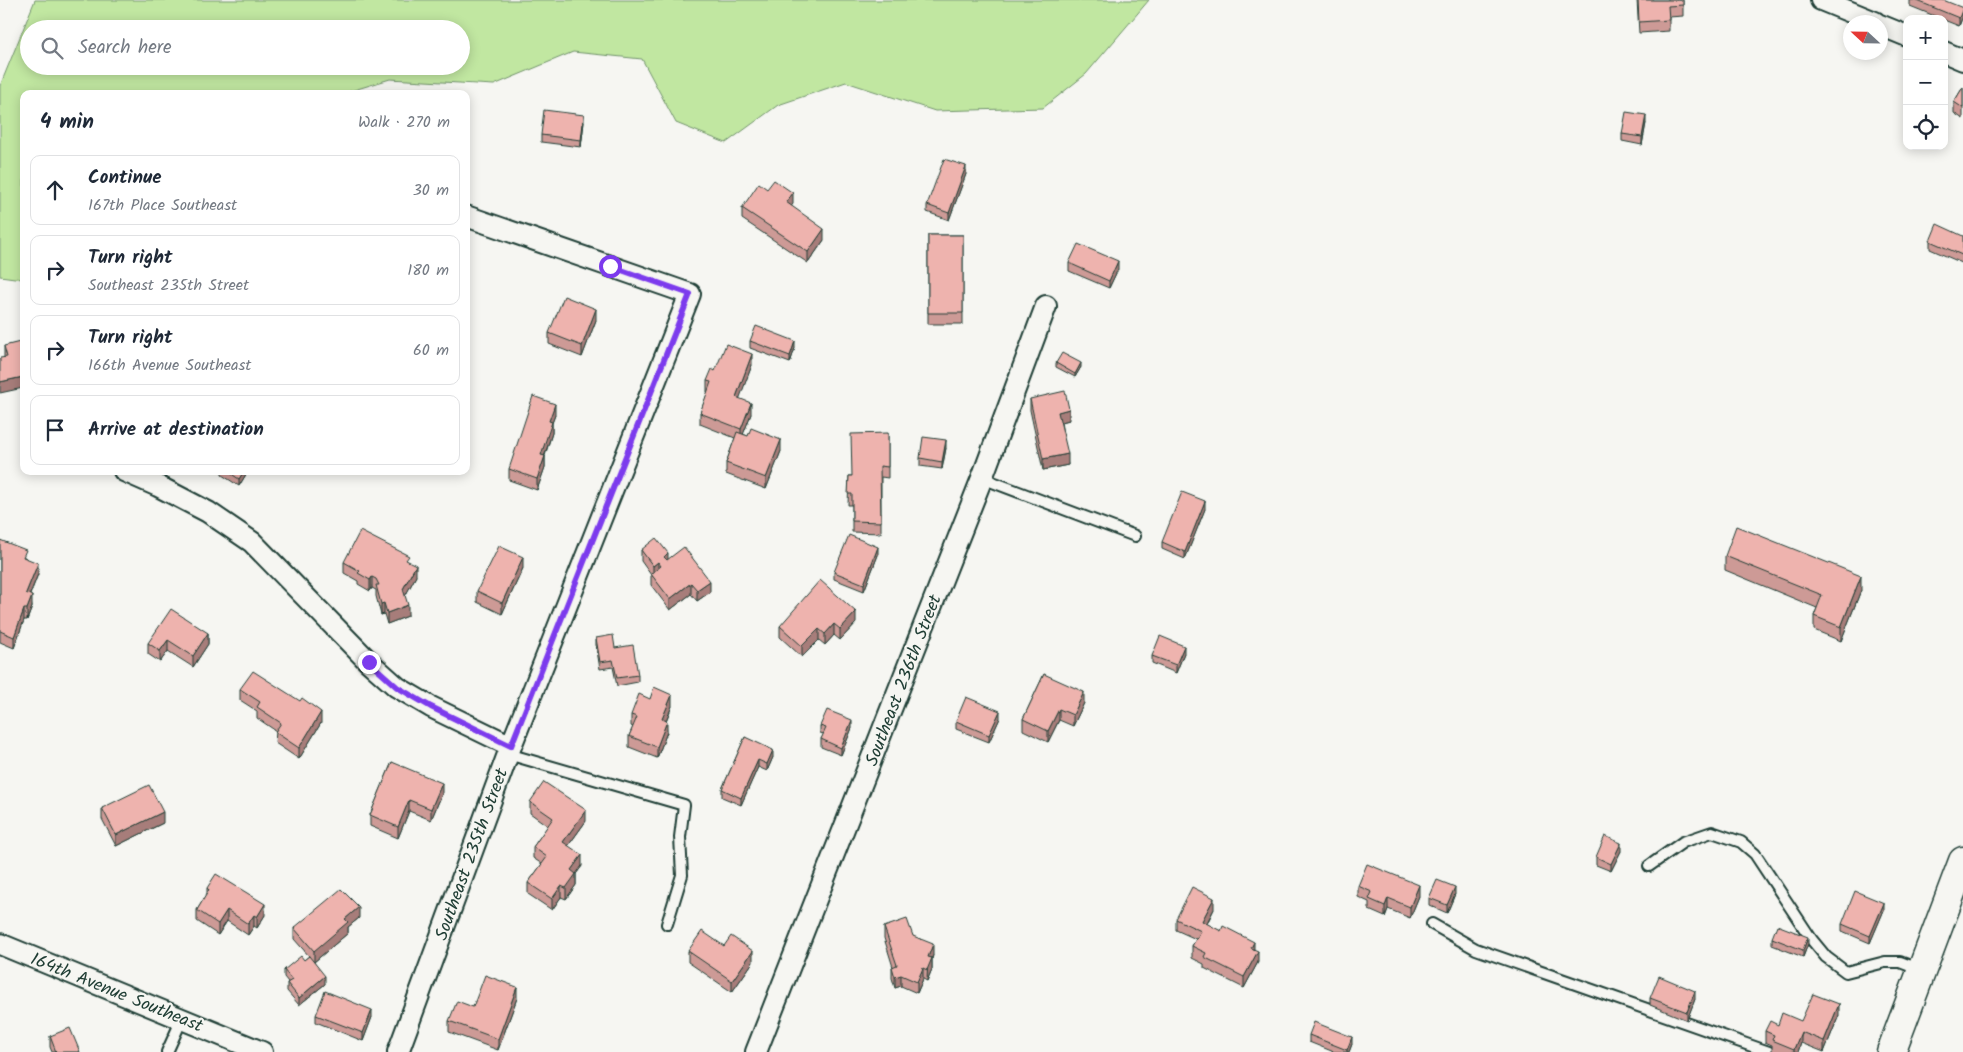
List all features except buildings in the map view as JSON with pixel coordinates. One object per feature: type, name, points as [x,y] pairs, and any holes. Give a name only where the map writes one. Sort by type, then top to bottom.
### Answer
[{"type":"main road","points":[[1891,1052],[1963,862]]},
{"type":"street","points":[[1820,0],[1858,15]]},
{"type":"street","points":[[1888,28],[1903,34]]},
{"type":"street","points":[[1948,54],[1963,60]]},
{"type":"street","name":"Southeast 235th Street","points":[[398,1052],[510,750],[690,294],[470,217]]},
{"type":"street","name":"Southeast 236th Street","points":[[756,1052],[982,478],[1046,306]]},
{"type":"street","points":[[133,475],[208,512],[252,542],[369,662],[397,687],[510,750]]},
{"type":"street","name":"164th Avenue Southeast","points":[[0,944],[262,1052]]},
{"type":"lane","points":[[982,478],[1135,536]]},
{"type":"lane","points":[[510,750],[684,805],[680,837],[682,875],[667,924]]},
{"type":"lane","points":[[1649,866],[1683,842],[1712,832],[1741,842],[1755,854],[1812,940],[1826,957],[1846,972],[1885,962],[1900,962],[1922,970]]},
{"type":"lane","points":[[1432,924],[1476,949],[1769,1052]]},
{"type":"lane","points":[[167,1052],[182,1019]]},
{"type":"green space","points":[[35,0],[1149,0],[1086,74],[1043,108],[935,111],[846,82],[778,105],[726,143],[676,123],[642,59],[573,52],[494,85],[390,79],[354,90],[20,90],[20,279],[0,276],[0,86],[20,37],[20,75],[470,75],[470,20],[27,20]]},
{"type":"route","points":[[369,662],[397,687],[431,707],[511,746],[690,294],[610,266]]}]
